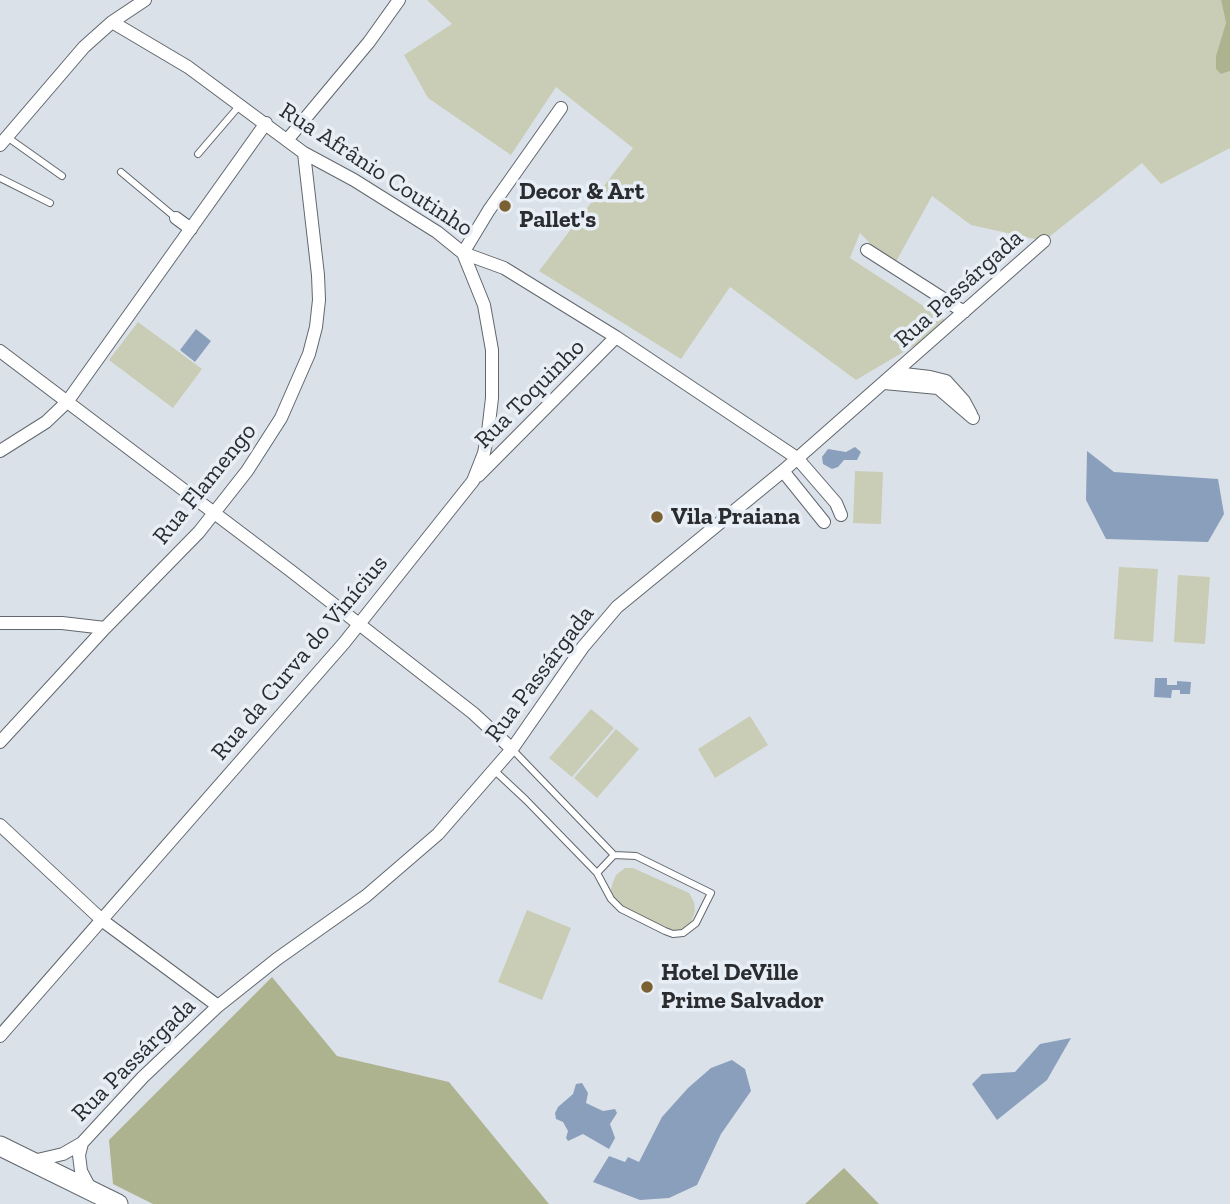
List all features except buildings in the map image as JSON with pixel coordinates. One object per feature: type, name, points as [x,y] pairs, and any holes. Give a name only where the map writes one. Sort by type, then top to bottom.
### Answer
[{"type":"main road","points":[[0,1146],[118,1204]]},
{"type":"street","points":[[4,141],[59,74],[112,22],[145,0]]},
{"type":"street","points":[[288,139],[369,42],[400,0]]},
{"type":"street","name":"Rua Afrânio Coutinho","points":[[112,22],[188,67],[304,153],[348,176],[425,225],[463,253],[504,268],[616,337],[797,458],[836,503],[841,515]]},
{"type":"street","points":[[463,253],[561,107]]},
{"type":"street","points":[[0,451],[46,422],[67,402],[266,123]]},
{"type":"street","name":"Rua Flamengo","points":[[0,742],[215,513],[266,445],[281,418],[309,354],[316,327],[318,275],[304,153]]},
{"type":"street","points":[[176,218],[191,229]]},
{"type":"street","name":"Rua Passárgada","points":[[30,1161],[63,1154],[82,1143],[143,1077],[218,1006],[277,959],[366,896],[420,850],[447,825],[495,771],[583,646],[612,612],[783,471],[1044,241]]},
{"type":"street","points":[[867,250],[964,312]]},
{"type":"street","name":"Rua da Curva do Vinícius","points":[[0,1036],[359,625],[473,481],[484,453],[488,432],[492,398],[492,350],[484,305],[463,253]]},
{"type":"street","name":"Rua Toquinho","points":[[473,481],[616,337]]},
{"type":"street","points":[[0,351],[473,713],[512,749]]},
{"type":"street","points":[[884,383],[938,388],[973,418],[964,401],[946,381],[895,373]]},
{"type":"street","points":[[783,471],[824,522]]},
{"type":"street","points":[[0,623],[62,623],[105,628]]},
{"type":"street","points":[[0,825],[103,921],[218,1006]]},
{"type":"street","name":"Rua Passárgada","points":[[82,1143],[79,1154],[81,1171],[91,1191]]},
{"type":"lane","points":[[198,154],[240,105]]},
{"type":"lane","points":[[4,141],[62,176]]},
{"type":"lane","points":[[121,173],[176,218]]},
{"type":"lane","points":[[0,178],[50,203]]},
{"type":"lane","points":[[495,771],[535,808],[597,873],[611,899],[621,909],[673,934],[683,933],[696,923],[711,893],[636,856],[614,855],[512,749]]},
{"type":"lane","points":[[597,873],[614,855]]},
{"type":"green space","points":[[427,0],[1221,0],[1226,23],[1221,74],[1230,71],[1230,148],[1161,184],[1142,163],[1044,241],[971,225],[932,196],[893,267],[860,233],[850,258],[951,324],[856,380],[730,287],[681,359],[539,271],[633,148],[556,87],[511,155],[428,98],[404,55],[452,24]]},
{"type":"green space","points":[[1221,0],[1230,0],[1230,71],[1221,74],[1216,69],[1216,56],[1226,23]]},
{"type":"green space","points":[[138,322],[202,369],[173,408],[109,360]]},
{"type":"green space","points":[[855,471],[883,472],[881,524],[853,523]]},
{"type":"green space","points":[[1119,567],[1158,569],[1153,642],[1114,639]]},
{"type":"green space","points":[[1178,575],[1210,577],[1205,644],[1174,642]]},
{"type":"green space","points":[[591,709],[614,728],[572,777],[549,758]]},
{"type":"green space","points":[[750,716],[768,745],[715,778],[698,749]]},
{"type":"green space","points":[[616,729],[639,749],[597,798],[574,778]]},
{"type":"green space","points":[[625,868],[633,868],[689,893],[695,911],[690,926],[675,932],[618,905],[611,890],[616,875]]},
{"type":"green space","points":[[527,910],[571,928],[542,1000],[498,982]]},
{"type":"green space","points":[[272,977],[337,1056],[449,1082],[549,1204],[153,1204],[113,1184],[109,1140]]},
{"type":"green space","points":[[844,1168],[879,1204],[805,1204]]},
{"type":"water","points":[[196,329],[211,341],[195,362],[180,350]]},
{"type":"water","points":[[855,447],[861,452],[857,460],[844,460],[832,469],[823,464],[822,457],[828,449],[846,452]]},
{"type":"water","points":[[1087,451],[1114,472],[1218,479],[1224,514],[1208,542],[1106,539],[1086,500]]},
{"type":"water","points":[[1155,678],[1167,678],[1167,685],[1177,685],[1177,681],[1191,682],[1190,694],[1180,694],[1180,690],[1172,690],[1171,698],[1154,697]]},
{"type":"water","points":[[1071,1038],[1047,1080],[997,1120],[972,1084],[982,1074],[1015,1072],[1040,1044]]},
{"type":"water","points":[[732,1060],[745,1069],[751,1091],[721,1134],[697,1185],[669,1198],[640,1200],[593,1182],[609,1156],[625,1162],[628,1157],[639,1162],[662,1117],[688,1088],[711,1068]]},
{"type":"water","points":[[582,1083],[588,1093],[586,1103],[603,1111],[615,1109],[617,1113],[610,1124],[615,1138],[609,1149],[583,1134],[568,1141],[568,1131],[563,1122],[556,1119],[558,1107],[573,1094],[576,1084]]},
{"type":"place","name":"Decor & Art Pallet's","points":[[505,206]]},
{"type":"place","name":"Vila Praiana","points":[[657,517]]},
{"type":"place","name":"Hotel DeVille Prime Salvador","points":[[647,987]]}]
